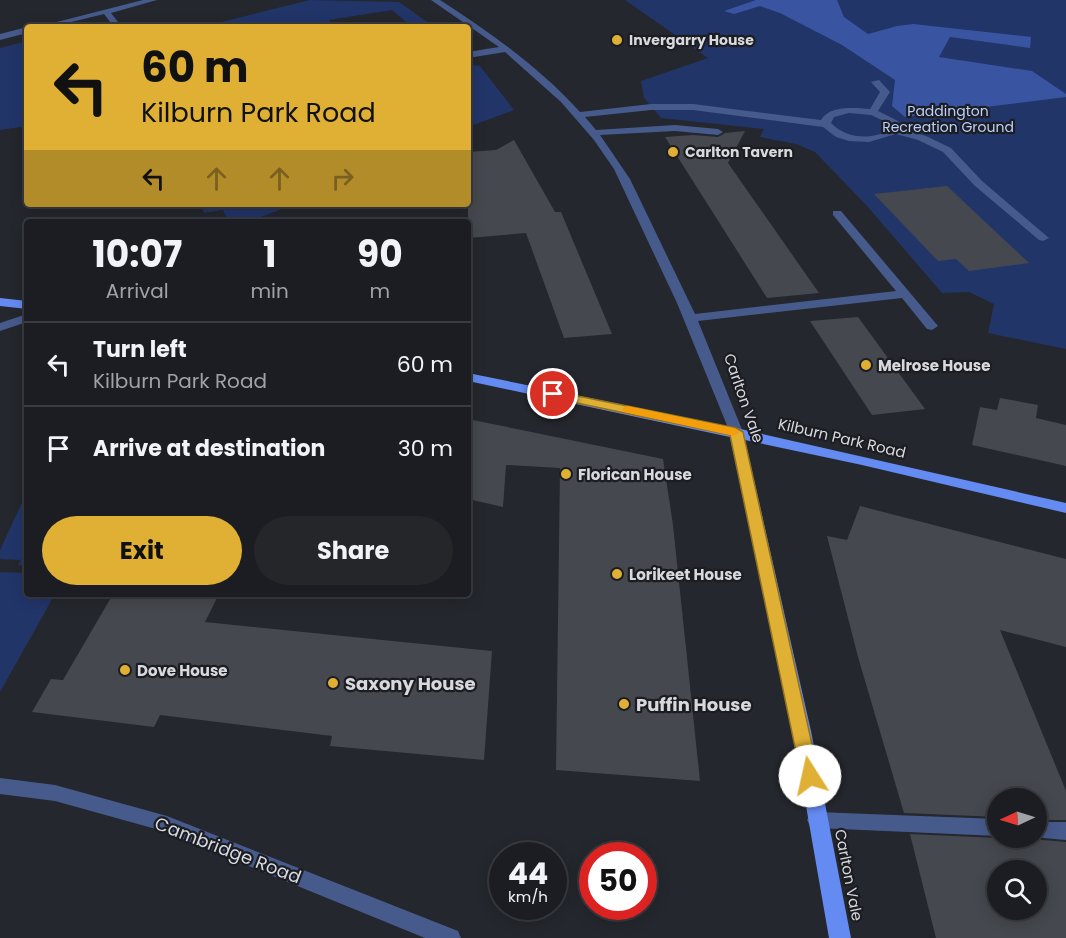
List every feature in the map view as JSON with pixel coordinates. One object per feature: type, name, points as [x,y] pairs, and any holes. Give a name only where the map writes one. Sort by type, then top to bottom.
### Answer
[{"type":"main road","points":[[0,302],[24,305]]},
{"type":"main road","name":"Kilburn Park Road","points":[[471,378],[736,432],[1066,508]]},
{"type":"main road","name":"Carlton Vale","points":[[736,432],[802,731],[840,938]]},
{"type":"street","points":[[54,24],[153,0]]},
{"type":"street","name":"Carlton Vale","points":[[435,0],[477,27],[543,80],[592,133],[624,177],[692,318],[736,432]]},
{"type":"street","points":[[106,12],[116,24]]},
{"type":"street","points":[[0,37],[24,31]]},
{"type":"street","points":[[471,55],[506,49]]},
{"type":"street","points":[[873,112],[885,92],[876,82]]},
{"type":"street","points":[[576,115],[651,107],[693,107],[826,124],[843,135],[864,139],[884,137],[895,131],[922,138],[947,150],[978,183],[1043,238]]},
{"type":"street","points":[[826,124],[826,119],[839,112],[873,112],[891,119],[895,123],[895,131]]},
{"type":"street","points":[[592,133],[675,128],[718,132]]},
{"type":"street","points":[[837,213],[932,326]]},
{"type":"street","points":[[692,318],[904,294]]},
{"type":"street","points":[[0,327],[24,319]]},
{"type":"street","name":"Cambridge Road","points":[[0,786],[56,793],[167,824],[450,938]]},
{"type":"street","points":[[818,820],[987,828]]},
{"type":"street","points":[[1047,830],[1066,831]]},
{"type":"green space","points":[[310,0],[399,2],[430,24],[408,24],[392,10],[329,20],[332,24],[213,24]]},
{"type":"green space","name":"Paddington Recreation Ground","points":[[625,0],[1066,0],[1066,349],[988,333],[994,304],[969,292],[942,293],[867,206],[815,152],[796,144],[760,137],[764,129],[661,118],[644,98],[641,81],[708,58]]},
{"type":"green space","points":[[24,42],[24,126],[0,130],[0,48]]},
{"type":"green space","points":[[471,64],[480,66],[514,110],[471,126]]},
{"type":"green space","points":[[201,207],[287,207],[256,219],[227,219],[223,210],[204,213]]},
{"type":"green space","points":[[24,498],[24,566],[18,565],[21,560],[0,559],[0,550]]},
{"type":"green space","points":[[0,572],[24,573],[24,597],[53,597],[0,692]]},
{"type":"shaded area","points":[[756,0],[837,0],[844,17],[868,34],[913,24],[1031,37],[1030,48],[950,37],[939,57],[1032,71],[1066,94],[1066,97],[905,117],[892,106],[895,80],[842,45],[780,13],[760,6],[734,14],[724,11]]},
{"type":"building","points":[[745,131],[728,163],[819,293],[767,298],[665,137],[693,135],[718,137],[725,133]]},
{"type":"building","points":[[514,140],[555,212],[561,212],[612,334],[564,338],[526,233],[471,238],[471,219],[468,219],[468,207],[471,207],[471,152],[496,150]]},
{"type":"building","points":[[947,186],[1029,263],[969,271],[956,259],[938,261],[874,194]]},
{"type":"building","name":"Melrose House","points":[[858,317],[925,409],[872,415],[810,321]]},
{"type":"building","points":[[1000,398],[1038,405],[1036,418],[1066,425],[1066,466],[972,445],[980,407],[997,410]]},
{"type":"building","points":[[471,420],[663,459],[673,525],[700,781],[556,770],[560,468],[506,465],[503,507],[471,500]]},
{"type":"building","points":[[860,506],[1066,559],[1066,647],[1000,630],[1066,791],[1066,820],[1047,820],[1047,788],[987,788],[987,817],[904,813],[858,657],[827,536],[847,540]]},
{"type":"building","name":"Saxony House","points":[[111,597],[218,597],[205,622],[492,651],[484,760],[330,746],[332,736],[160,715],[154,727],[32,712],[51,679],[63,680]]},
{"type":"building","points":[[910,834],[987,838],[987,848],[1047,848],[1047,840],[1066,842],[1066,938],[936,938]]},
{"type":"slow traffic","points":[[628,410],[734,432]]},
{"type":"place","name":"Invergarry House","points":[[617,40]]},
{"type":"place","name":"Carlton Tavern","points":[[673,152]]},
{"type":"place","name":"Melrose House","points":[[866,365]]},
{"type":"place","name":"Florican House","points":[[566,474]]},
{"type":"place","name":"Lorikeet House","points":[[617,574]]},
{"type":"place","name":"Dove House","points":[[125,670]]},
{"type":"place","name":"Saxony House","points":[[333,683]]},
{"type":"place","name":"Puffin House","points":[[624,704]]},
{"type":"route","points":[[553,394],[736,432],[810,776]]}]
